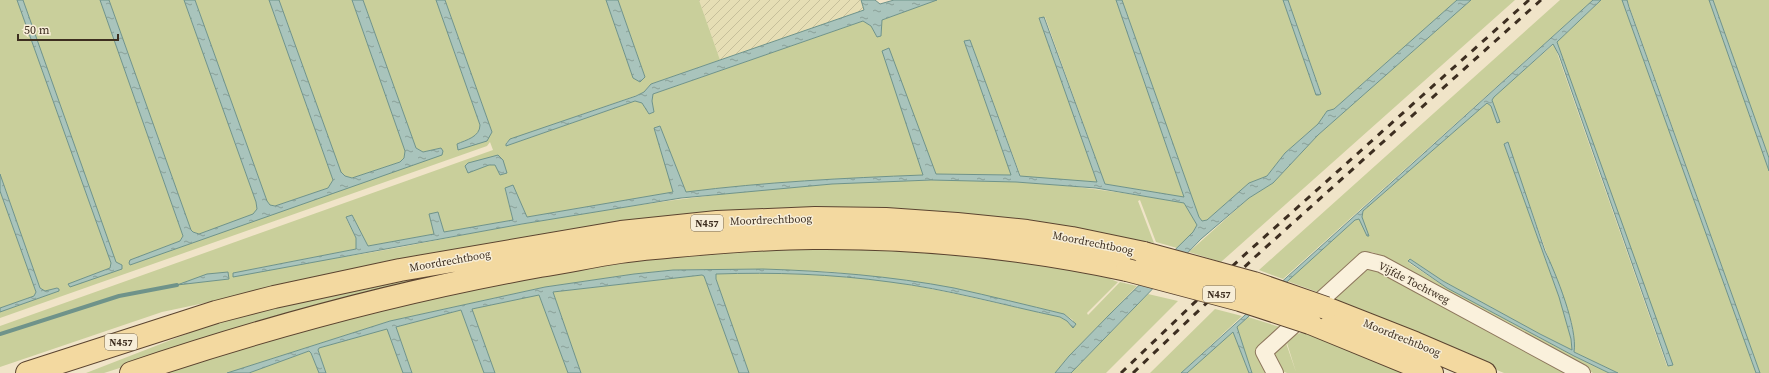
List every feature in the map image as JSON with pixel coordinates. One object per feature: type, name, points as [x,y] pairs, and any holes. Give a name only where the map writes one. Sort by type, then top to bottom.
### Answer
[{"type":"main road","name":"Moordrechtboog","points":[[27,373],[216,312],[274,297],[400,270],[628,231],[717,222],[815,218],[886,219],[1028,231],[1072,238],[1144,253],[1254,283],[1326,308],[1415,343],[1485,373]]},
{"type":"main road","name":"Moordrechtboog","points":[[130,373],[288,324],[406,294],[498,274],[630,251],[711,243],[812,238],[950,244],[1069,258],[1126,270],[1240,300],[1310,323],[1432,373]]},
{"type":"street","name":"Vijfde Tochtweg","points":[[1275,373],[1264,352],[1365,260],[1380,264],[1582,373]]},
{"type":"shaded area","points":[[699,0],[861,0],[865,10],[720,60]]},
{"type":"green space","points":[[0,0],[17,0],[111,263],[110,268],[69,284],[122,266],[116,263],[23,0],[100,0],[183,236],[180,241],[130,260],[441,148],[423,152],[416,148],[363,0],[436,0],[480,125],[478,132],[475,135],[457,144],[458,150],[492,132],[445,0],[606,0],[633,78],[645,77],[618,0],[699,0],[720,60],[651,84],[644,92],[635,96],[511,139],[506,143],[506,146],[635,101],[642,103],[649,114],[654,112],[652,101],[653,94],[863,21],[871,26],[877,37],[881,36],[882,20],[937,0],[1116,0],[1184,197],[1105,184],[1045,17],[1039,18],[1097,182],[1021,177],[970,40],[964,41],[1011,175],[936,174],[889,49],[883,51],[924,175],[805,181],[686,192],[660,126],[655,128],[674,192],[527,217],[513,186],[505,189],[513,220],[444,232],[438,213],[434,234],[368,246],[352,215],[346,218],[356,238],[356,249],[233,273],[362,254],[645,204],[769,189],[831,184],[955,180],[1017,182],[1080,187],[1184,203],[1197,225],[1193,232],[1177,248],[1156,242],[1140,200],[1138,201],[1154,243],[1145,241],[1144,243],[909,213],[228,298],[162,312],[0,367],[0,326],[493,150],[490,142],[487,146],[0,318],[0,312],[58,291],[59,289],[57,288],[45,291],[40,288],[0,174]],"holes":[[[228,272],[229,279],[181,284]]]},
{"type":"green space","points":[[109,0],[184,0],[256,202],[257,209],[254,214],[199,234],[191,230]]},
{"type":"green space","points":[[195,0],[269,0],[333,180],[328,188],[275,206],[270,205],[267,201]]},
{"type":"green space","points":[[279,0],[352,0],[405,151],[404,158],[400,162],[352,178],[345,176],[341,172]]},
{"type":"green space","points":[[1122,0],[1283,0],[1316,95],[1319,95],[1321,93],[1288,0],[1457,0],[1334,109],[1327,111],[1318,124],[1285,153],[1267,176],[1249,183],[1207,220],[1202,221],[1199,217]]},
{"type":"green space","points":[[1471,0],[1515,0],[1221,262],[1189,252],[1249,198],[1273,183],[1318,135]]},
{"type":"green space","points":[[1560,0],[1593,0],[1283,279],[1259,270]]},
{"type":"green space","points":[[1601,0],[1622,0],[1756,373],[1618,373],[1574,352],[1572,324],[1507,142],[1504,144],[1559,297],[1571,339],[1572,350],[1443,281],[1410,259],[1408,260],[1409,263],[1447,288],[1574,356],[1609,373],[1593,373],[1385,257],[1372,252],[1364,253],[1320,293],[1287,281],[1355,220],[1362,217],[1363,211],[1487,103],[1491,106],[1497,123],[1500,122],[1492,100],[1494,96],[1554,44],[1667,366],[1672,365],[1557,42]]},
{"type":"green space","points":[[1627,0],[1709,0],[1769,171],[1769,373],[1760,373]]},
{"type":"green space","points":[[1713,0],[1769,0],[1769,158]]},
{"type":"green space","points":[[0,191],[36,292],[34,296],[0,308]]},
{"type":"green space","points":[[736,233],[167,353],[104,373],[86,373],[243,312],[438,270]]},
{"type":"green space","points":[[837,246],[1011,258],[1110,277],[1110,279],[1118,282],[1087,313],[1088,315],[1120,282],[1137,286],[1069,356],[1055,373],[749,373],[716,279],[716,274],[804,274],[893,282],[1060,317],[1067,321],[1073,328],[1073,320],[1064,314],[953,288],[834,272],[763,269],[673,270],[545,287],[390,321],[227,373],[151,373],[237,346],[478,286],[679,254]]},
{"type":"green space","points":[[1366,268],[1376,271],[1422,293],[1571,373],[1504,373],[1342,305],[1331,297]]},
{"type":"green space","points":[[702,275],[704,276],[739,373],[581,373],[553,292]]},
{"type":"green space","points":[[539,294],[568,373],[495,373],[472,309]]},
{"type":"green space","points":[[1148,294],[1178,301],[1106,373],[1071,373]]},
{"type":"green space","points":[[1215,309],[1242,316],[1181,373],[1150,373]]},
{"type":"green space","points":[[461,310],[484,373],[412,373],[396,327]]},
{"type":"green space","points":[[1248,317],[1283,328],[1257,352],[1265,373],[1252,373],[1237,327]]},
{"type":"green space","points":[[387,328],[403,373],[326,373],[318,350],[319,348]]},
{"type":"green space","points":[[1232,332],[1249,373],[1187,373]]},
{"type":"green space","points":[[1301,333],[1318,335],[1413,373],[1287,373],[1282,371],[1273,350],[1286,343],[1296,372],[1287,343],[1296,334]]},
{"type":"green space","points":[[309,351],[319,373],[249,373]]},
{"type":"water","points":[[17,0],[23,0],[116,262],[122,265],[122,269],[70,287],[68,284],[110,268],[111,263]]},
{"type":"water","points":[[100,0],[109,0],[193,232],[199,234],[253,214],[257,209],[256,202],[184,0],[195,0],[267,201],[270,205],[275,206],[328,188],[333,180],[269,0],[279,0],[341,172],[345,176],[352,178],[400,162],[404,158],[405,151],[352,0],[363,0],[416,148],[423,152],[441,148],[443,151],[442,155],[130,265],[130,260],[180,241],[183,236]]},
{"type":"water","points":[[436,0],[445,0],[492,132],[487,141],[458,150],[457,144],[475,135],[478,132],[480,125]]},
{"type":"water","points":[[606,0],[618,0],[645,77],[640,82],[633,78]]},
{"type":"water","points":[[861,0],[875,0],[880,4],[894,0],[937,0],[882,20],[881,36],[877,37],[871,26],[863,21],[653,94],[652,101],[654,112],[649,114],[642,103],[635,101],[506,146],[510,139],[636,96],[644,92],[651,84],[864,10]]},
{"type":"water","points":[[1116,0],[1122,0],[1199,217],[1202,221],[1207,220],[1249,183],[1267,176],[1285,153],[1318,124],[1327,111],[1334,109],[1457,0],[1471,0],[1318,135],[1273,183],[1249,198],[1201,239],[1071,373],[1055,373],[1069,356],[1110,314],[1193,232],[1197,225],[1184,203],[1096,188],[1016,182],[931,180],[832,184],[681,198],[522,224],[233,277],[233,273],[356,249],[356,238],[346,217],[352,215],[368,246],[434,234],[429,214],[438,212],[444,232],[513,220],[505,188],[513,185],[527,217],[673,192],[654,128],[660,126],[686,192],[804,181],[923,175],[882,51],[889,48],[936,174],[1011,175],[964,41],[970,40],[1020,176],[1097,182],[1039,18],[1044,17],[1105,184],[1184,197]]},
{"type":"water","points":[[1283,0],[1288,0],[1321,94],[1319,95],[1316,95]]},
{"type":"water","points":[[1593,0],[1601,0],[1557,42],[1673,365],[1668,366],[1559,55],[1553,44],[1494,97],[1492,100],[1500,122],[1497,123],[1491,106],[1487,103],[1363,211],[1362,217],[1369,236],[1367,236],[1359,219],[1355,220],[1237,327],[1252,373],[1249,373],[1233,332],[1187,373],[1181,373]]},
{"type":"water","points":[[1622,0],[1627,0],[1760,373],[1756,373]]},
{"type":"water","points":[[1709,0],[1713,0],[1769,158],[1769,171]]},
{"type":"water","points":[[1508,142],[1545,251],[1565,301],[1573,329],[1574,352],[1618,373],[1609,373],[1574,356],[1447,288],[1408,261],[1410,259],[1443,281],[1572,350],[1571,339],[1559,297],[1504,144]]},
{"type":"water","points":[[498,155],[503,160],[507,173],[500,175],[495,165],[489,165],[468,173],[465,166],[468,163]]},
{"type":"water","points":[[0,174],[40,288],[45,291],[57,288],[59,291],[0,312],[0,308],[34,296],[36,292],[0,191]]},
{"type":"water","points":[[763,269],[859,275],[907,280],[954,288],[1064,314],[1076,324],[1073,328],[1067,321],[1060,317],[954,293],[890,282],[803,274],[716,274],[716,279],[749,373],[739,373],[704,276],[702,275],[553,292],[581,373],[568,373],[539,295],[472,309],[495,373],[484,373],[461,310],[396,327],[412,373],[403,373],[387,329],[319,348],[318,350],[326,373],[319,373],[309,351],[249,373],[227,373],[390,321],[545,287],[673,270]]},
{"type":"water","points":[[228,272],[229,279],[177,285],[207,274]]},
{"type":"waterway","points":[[0,334],[119,296],[177,285]]},
{"type":"railway","points":[[1121,373],[1241,258],[1529,0]]},
{"type":"railway","points":[[1133,373],[1255,257],[1541,0]]}]
